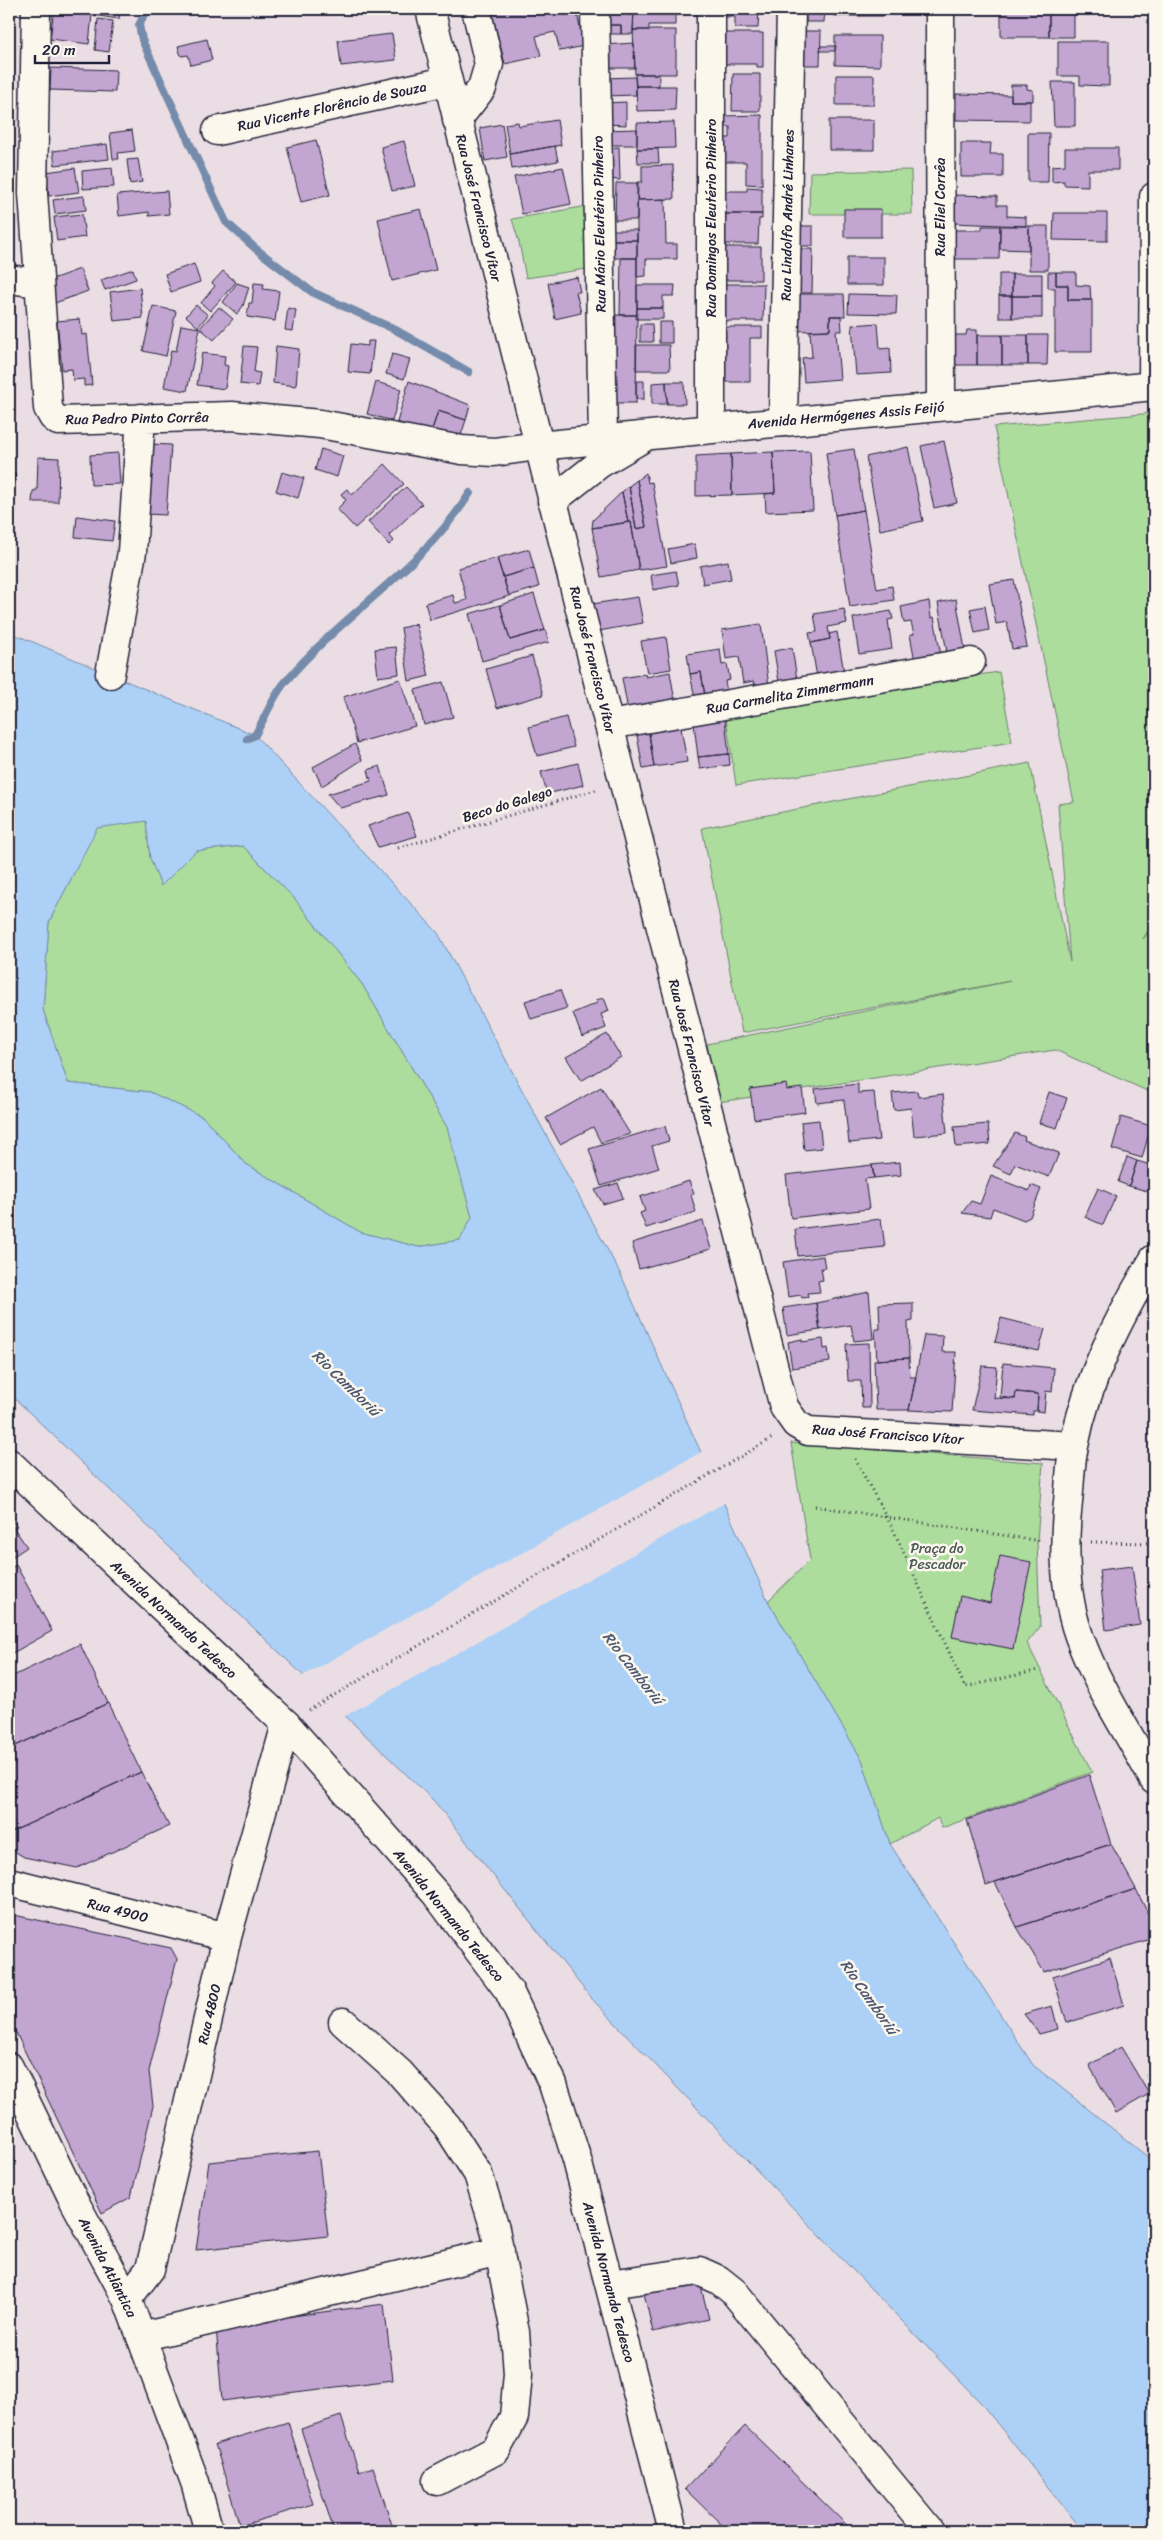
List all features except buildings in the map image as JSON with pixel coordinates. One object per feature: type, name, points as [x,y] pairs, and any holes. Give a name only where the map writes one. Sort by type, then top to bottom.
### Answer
[{"type":"main road","name":"Rua Pedro Pinto Corrêa","points":[[36,9],[21,192],[38,283],[48,408],[53,417],[58,421],[232,416],[281,419],[478,451],[494,452],[538,446]]},
{"type":"main road","name":"Rua José Francisco Vítor","points":[[430,9],[552,502],[784,1407],[796,1424],[808,1430],[1074,1446]]},
{"type":"main road","points":[[457,120],[482,88],[488,64],[476,9]]},
{"type":"main road","name":"Rua Mário Eleutério Pinheiro","points":[[594,9],[603,439]]},
{"type":"main road","name":"Rua Domingos Eleutério Pinheiro","points":[[711,9],[711,428]]},
{"type":"main road","name":"Rua Lindolfo André Linhares","points":[[782,422],[791,9]]},
{"type":"main road","name":"Rua Eliel Corrêa","points":[[940,9],[941,406]]},
{"type":"main road","name":"Rua Vicente Florêncio de Souza","points":[[217,131],[447,81]]},
{"type":"main road","points":[[1153,386],[1154,197]]},
{"type":"main road","points":[[9,279],[38,283]]},
{"type":"main road","name":"Avenida Hermógenes Assis Feijó","points":[[538,446],[1153,386]]},
{"type":"main road","points":[[528,407],[572,442]]},
{"type":"main road","points":[[110,674],[132,552],[141,418]]},
{"type":"main road","points":[[552,502],[599,464],[651,434]]},
{"type":"main road","name":"Rua Carmelita Zimmermann","points":[[609,725],[971,662]]},
{"type":"main road","points":[[1154,1259],[1134,1292],[1106,1346],[1088,1393],[1074,1446],[1065,1542],[1068,1595],[1078,1635],[1089,1663],[1154,1780]]},
{"type":"main road","name":"Avenida Normando Tedesco","points":[[9,1463],[296,1718],[436,1894],[509,1991],[553,2084],[577,2160],[673,2531]]},
{"type":"main road","name":"Rua 4800","points":[[127,2300],[150,2269],[227,1938],[296,1718]]},
{"type":"main road","name":"Rua 4900","points":[[9,1882],[227,1938]]},
{"type":"main road","points":[[343,2022],[400,2073],[447,2126],[478,2174],[500,2251],[515,2332],[518,2374],[514,2417],[496,2450],[437,2481]]},
{"type":"main road","name":"Avenida Atlântica","points":[[9,2067],[71,2195],[127,2300],[195,2482],[209,2531]]},
{"type":"main road","points":[[141,2337],[500,2251]]},
{"type":"main road","points":[[610,2284],[700,2271],[719,2280],[734,2292],[930,2531]]},
{"type":"path","name":"Beco do Galego","points":[[398,848],[624,781]]},
{"type":"path","points":[[840,1432],[886,1517],[965,1687],[1039,1670]]},
{"type":"path","points":[[296,1718],[780,1434]]},
{"type":"path","points":[[815,1506],[1037,1541]]},
{"type":"path","points":[[1065,1542],[1154,1544]]},
{"type":"green space","points":[[911,170],[912,214],[809,214],[810,172]]},
{"type":"green space","points":[[588,206],[593,268],[526,278],[519,242],[512,219]]},
{"type":"green space","points":[[1154,413],[1154,921],[1143,939],[1154,925],[1154,1094],[1055,1050],[719,1102],[707,1044],[1010,981],[742,1033],[702,828],[1030,763],[1070,962],[1058,804],[1074,802],[994,427]]},
{"type":"green space","points":[[999,672],[1012,742],[736,785],[725,711]]},
{"type":"green space","points":[[146,821],[150,857],[161,886],[196,851],[243,846],[294,898],[362,984],[447,1127],[472,1217],[460,1240],[418,1247],[360,1232],[246,1164],[203,1117],[150,1092],[68,1083],[43,1010],[49,922],[97,827]]},
{"type":"green space","name":"Praça do Pescador","points":[[791,1443],[1043,1463],[1037,1541],[1040,1627],[1027,1643],[1092,1772],[942,1828],[938,1818],[890,1844],[862,1760],[768,1601],[810,1560]]},
{"type":"water","name":"Rio Camboriú","points":[[9,632],[255,735],[438,933],[620,1273],[768,1601],[862,1760],[890,1844],[1033,2065],[1154,2162],[1154,2531],[1083,2531],[980,2402],[591,1998],[434,1801],[9,1393]],"holes":[[[146,821],[150,858],[161,886],[196,851],[243,846],[294,898],[362,984],[447,1127],[472,1217],[460,1240],[418,1247],[360,1232],[246,1164],[203,1117],[150,1092],[68,1083],[43,1010],[49,922],[97,828]]]},
{"type":"pier","points":[[703,1451],[726,1502],[343,1717],[301,1677]]},
{"type":"waterway","points":[[147,9],[139,25],[142,40],[226,222],[256,249],[312,292],[394,329],[469,372]]},
{"type":"waterway","points":[[247,739],[255,735],[273,700],[286,681],[332,634],[429,545],[451,520],[470,493]]}]
